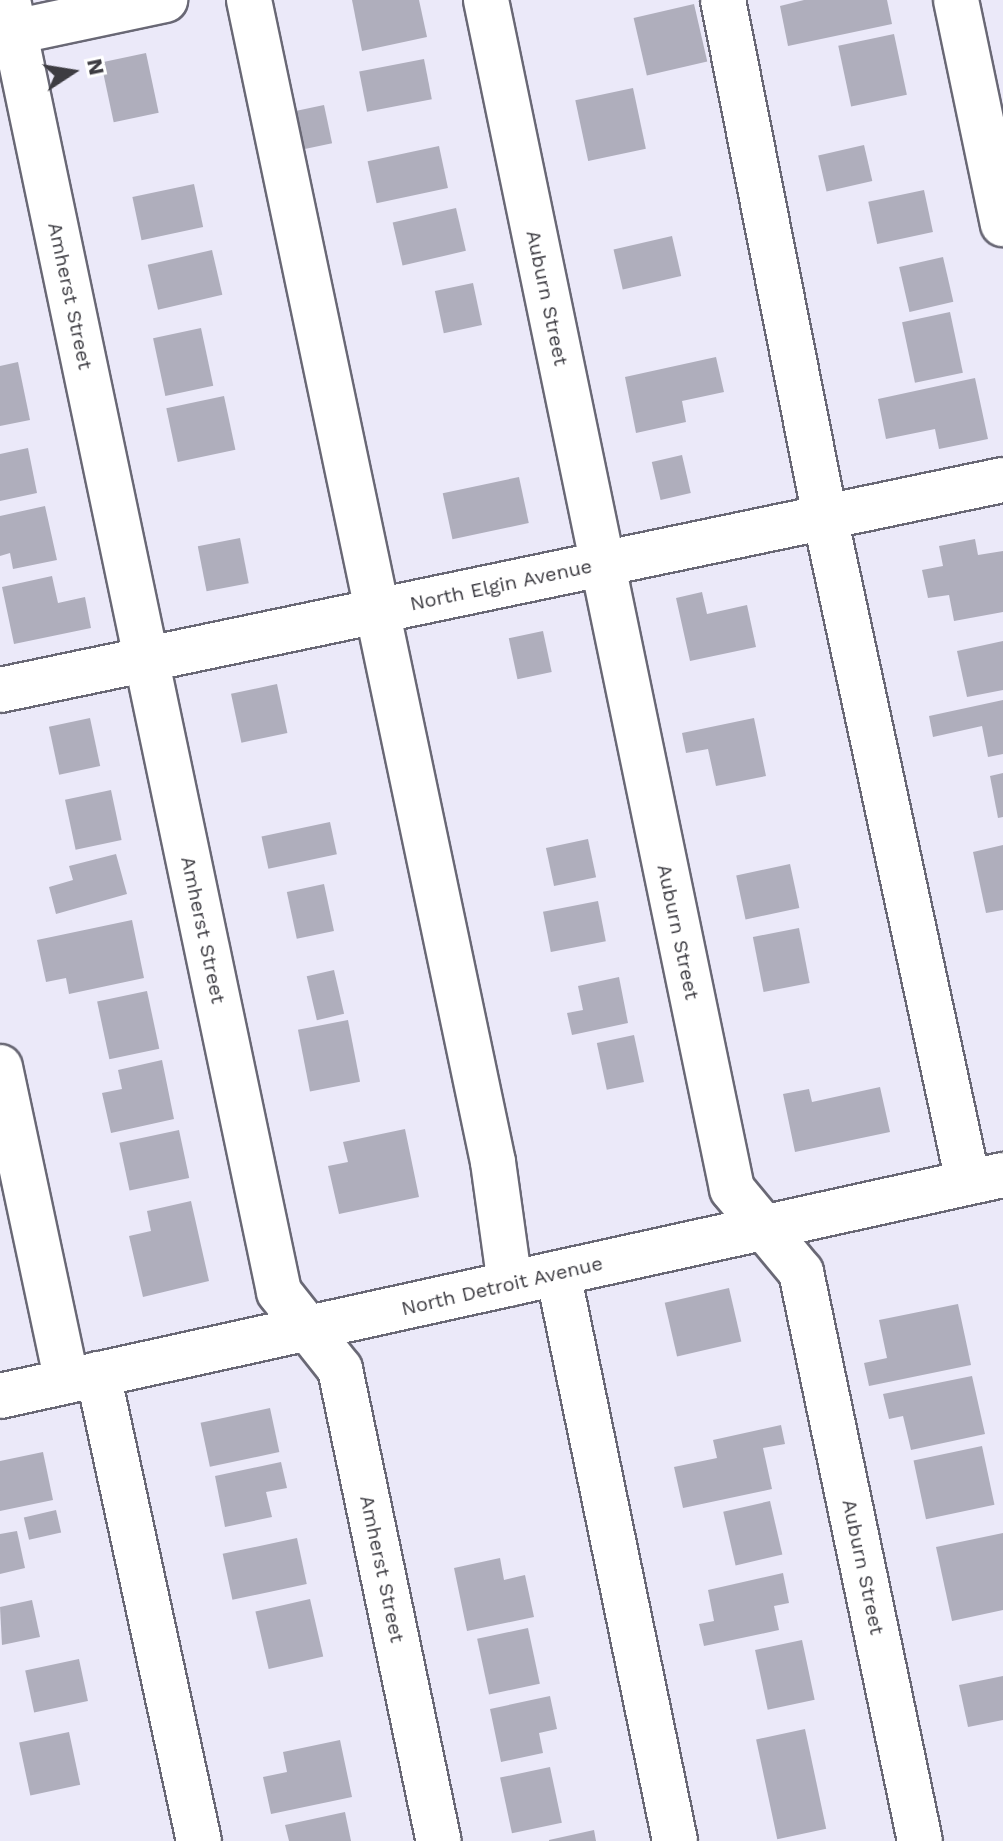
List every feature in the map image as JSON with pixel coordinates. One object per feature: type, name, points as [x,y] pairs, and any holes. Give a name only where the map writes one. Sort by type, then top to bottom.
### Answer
[{"type":"street","points":[[8,22],[165,0]]},
{"type":"street","points":[[249,0],[374,611],[493,1162],[510,1284]]},
{"type":"street","name":"Auburn Street","points":[[486,0],[732,1189],[801,1272],[920,1841]]},
{"type":"street","points":[[723,0],[825,517],[986,1178]]},
{"type":"street","points":[[956,0],[1003,224]]},
{"type":"street","name":"Amherst Street","points":[[8,22],[279,1292],[340,1369],[439,1841]]},
{"type":"street","name":"North Elgin Avenue","points":[[0,690],[1003,480]]},
{"type":"street","points":[[0,1067],[199,1841]]},
{"type":"street","name":"North Detroit Avenue","points":[[0,1396],[986,1178]]},
{"type":"street","points":[[558,1273],[675,1841]]},
{"type":"building","points":[[352,0],[419,0],[427,37],[362,51]]},
{"type":"building","points":[[804,0],[887,0],[892,24],[788,46],[780,6]]},
{"type":"building","points":[[694,4],[707,61],[647,75],[634,18]]},
{"type":"building","points":[[894,34],[907,95],[851,106],[838,46]]},
{"type":"building","points":[[146,53],[159,113],[114,122],[101,63]]},
{"type":"building","points":[[424,59],[432,99],[367,112],[359,72]]},
{"type":"building","points":[[633,88],[646,149],[588,161],[575,100]]},
{"type":"building","points":[[324,105],[332,143],[293,151],[285,113]]},
{"type":"building","points":[[864,145],[872,181],[827,192],[818,156]]},
{"type":"building","points":[[439,146],[448,188],[377,203],[368,161]]},
{"type":"building","points":[[194,184],[203,227],[142,240],[132,197]]},
{"type":"building","points":[[924,190],[933,232],[877,244],[868,202]]},
{"type":"building","points":[[456,208],[466,251],[403,265],[393,223]]},
{"type":"building","points":[[672,236],[681,276],[623,289],[614,249]]},
{"type":"building","points":[[212,250],[222,295],[158,310],[148,265]]},
{"type":"building","points":[[943,257],[953,302],[910,312],[899,267]]},
{"type":"building","points":[[473,283],[482,325],[444,333],[435,291]]},
{"type":"building","points":[[950,312],[963,373],[915,383],[902,322]]},
{"type":"building","points":[[201,328],[213,386],[165,396],[153,338]]},
{"type":"building","points":[[716,357],[724,392],[682,401],[686,422],[636,433],[625,377]]},
{"type":"building","points":[[18,362],[30,420],[0,426],[0,366]]},
{"type":"building","points":[[975,378],[988,439],[939,449],[935,429],[886,439],[878,399]]},
{"type":"building","points":[[224,396],[235,450],[178,462],[166,408]]},
{"type":"building","points":[[28,448],[37,493],[0,501],[0,454]]},
{"type":"building","points":[[682,455],[691,493],[661,500],[652,462]]},
{"type":"building","points":[[519,477],[529,523],[452,539],[443,493]]},
{"type":"building","points":[[45,506],[57,560],[13,569],[10,553],[0,556],[0,516]]},
{"type":"building","points":[[240,538],[249,583],[207,591],[198,546]]},
{"type":"building","points":[[975,539],[978,555],[1003,551],[1003,612],[954,621],[949,595],[928,598],[922,570],[943,566],[939,546]]},
{"type":"building","points":[[52,576],[58,603],[85,597],[91,628],[14,644],[2,587]]},
{"type":"building","points":[[702,592],[707,614],[747,605],[756,647],[690,661],[676,598]]},
{"type":"building","points":[[543,631],[552,672],[517,679],[509,638]]},
{"type":"building","points":[[1003,641],[1003,690],[967,697],[957,651]]},
{"type":"building","points":[[277,684],[287,733],[241,743],[231,694]]},
{"type":"building","points":[[1003,700],[1003,754],[988,757],[982,726],[933,737],[929,716]]},
{"type":"building","points":[[90,718],[100,766],[59,775],[49,727]]},
{"type":"building","points":[[754,718],[766,776],[716,786],[708,749],[686,753],[682,733]]},
{"type":"building","points":[[1003,773],[1003,817],[998,818],[990,776]]},
{"type":"building","points":[[111,790],[122,840],[76,850],[65,800]]},
{"type":"building","points":[[330,822],[337,854],[268,869],[262,837]]},
{"type":"building","points":[[588,839],[596,877],[554,886],[546,848]]},
{"type":"building","points":[[1003,845],[1003,910],[986,913],[973,852]]},
{"type":"building","points":[[116,854],[127,894],[56,914],[49,887],[73,880],[69,866]]},
{"type":"building","points":[[790,864],[799,908],[746,919],[736,875]]},
{"type":"building","points":[[324,884],[334,931],[297,939],[287,892]]},
{"type":"building","points":[[598,901],[606,941],[551,952],[543,912]]},
{"type":"building","points":[[132,920],[144,978],[69,994],[66,978],[46,982],[37,940]]},
{"type":"building","points":[[799,928],[810,983],[764,992],[753,937]]},
{"type":"building","points":[[334,970],[344,1014],[317,1020],[307,976]]},
{"type":"building","points":[[619,977],[628,1023],[572,1035],[567,1013],[583,1010],[578,986]]},
{"type":"building","points":[[147,991],[159,1049],[109,1059],[97,1002]]},
{"type":"building","points":[[348,1020],[360,1082],[310,1092],[298,1030]]},
{"type":"building","points":[[634,1035],[644,1082],[607,1090],[597,1043]]},
{"type":"building","points":[[162,1060],[174,1119],[111,1133],[102,1093],[122,1089],[118,1070]]},
{"type":"building","points":[[880,1087],[890,1132],[795,1152],[783,1094],[809,1089],[812,1102]]},
{"type":"building","points":[[405,1129],[419,1197],[339,1214],[328,1166],[348,1162],[343,1142]]},
{"type":"building","points":[[179,1130],[189,1178],[130,1191],[119,1143]]},
{"type":"building","points":[[191,1201],[209,1281],[143,1297],[129,1236],[151,1231],[147,1211]]},
{"type":"building","points":[[729,1288],[741,1342],[677,1356],[665,1303]]},
{"type":"building","points":[[958,1304],[971,1365],[869,1386],[864,1363],[887,1358],[879,1320]]},
{"type":"building","points":[[972,1376],[985,1434],[911,1450],[903,1416],[889,1419],[883,1394]]},
{"type":"building","points":[[270,1408],[279,1452],[210,1467],[201,1423]]},
{"type":"building","points":[[781,1425],[785,1444],[763,1448],[772,1489],[683,1508],[674,1467],[717,1458],[713,1440]]},
{"type":"building","points":[[982,1446],[994,1505],[926,1519],[914,1461]]},
{"type":"building","points":[[43,1452],[53,1500],[0,1511],[0,1461]]},
{"type":"building","points":[[281,1462],[287,1488],[266,1492],[272,1517],[225,1527],[215,1476]]},
{"type":"building","points":[[770,1501],[782,1555],[736,1565],[723,1512]]},
{"type":"building","points":[[56,1510],[61,1532],[29,1540],[24,1517]]},
{"type":"building","points":[[17,1531],[25,1568],[0,1574],[0,1534]]},
{"type":"building","points":[[1003,1533],[1003,1610],[952,1621],[936,1547]]},
{"type":"building","points":[[297,1538],[307,1584],[232,1600],[223,1554]]},
{"type":"building","points":[[500,1558],[504,1580],[525,1575],[534,1617],[467,1631],[454,1568]]},
{"type":"building","points":[[783,1573],[789,1603],[774,1606],[779,1630],[704,1646],[699,1624],[714,1621],[708,1590]]},
{"type":"building","points":[[310,1599],[323,1656],[269,1669],[255,1612]]},
{"type":"building","points":[[32,1600],[40,1637],[2,1645],[0,1607]]},
{"type":"building","points":[[528,1628],[540,1684],[489,1695],[477,1639]]},
{"type":"building","points":[[802,1640],[815,1700],[768,1710],[755,1650]]},
{"type":"building","points":[[79,1659],[88,1701],[34,1712],[25,1670]]},
{"type":"building","points":[[1003,1676],[1003,1720],[968,1727],[959,1685]]},
{"type":"building","points":[[550,1696],[557,1729],[539,1733],[543,1753],[501,1762],[490,1709]]},
{"type":"building","points":[[805,1729],[826,1829],[777,1839],[756,1739]]},
{"type":"building","points":[[69,1732],[80,1785],[30,1795],[19,1743]]},
{"type":"building","points":[[340,1740],[352,1797],[271,1814],[263,1777],[287,1772],[283,1752]]},
{"type":"building","points":[[550,1767],[562,1823],[512,1833],[500,1778]]},
{"type":"building","points":[[345,1812],[351,1841],[289,1841],[285,1825]]},
{"type":"building","points":[[594,1830],[596,1841],[549,1841],[549,1840]]}]
